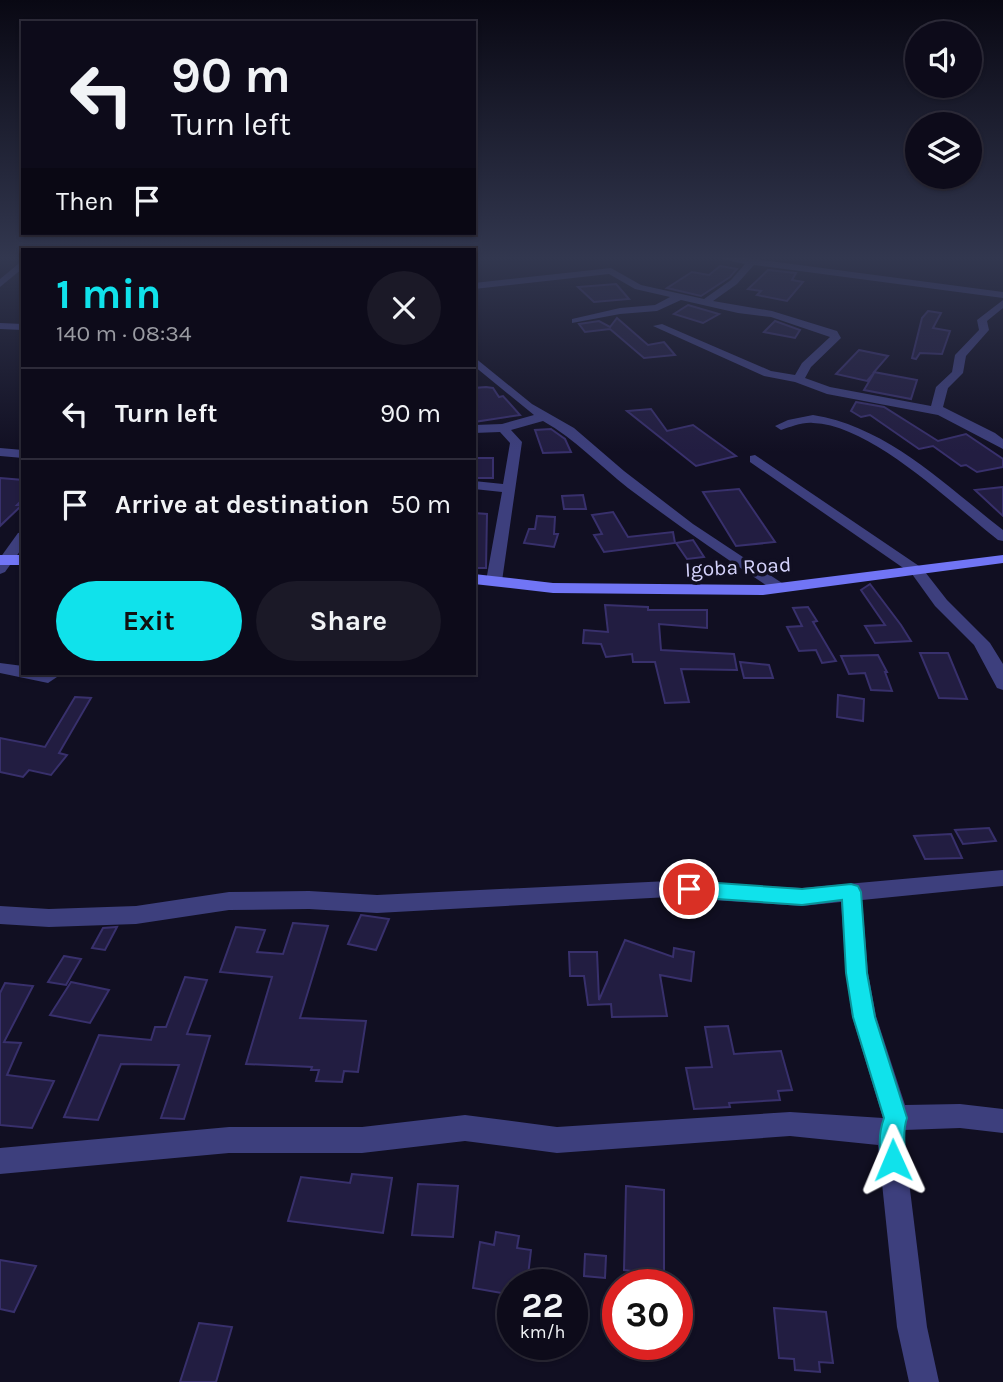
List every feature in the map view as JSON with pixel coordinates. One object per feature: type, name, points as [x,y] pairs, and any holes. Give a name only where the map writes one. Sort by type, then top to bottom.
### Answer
[{"type":"street","points":[[798,379],[806,365],[836,338],[834,333],[800,322]]},
{"type":"street","points":[[941,412],[937,407],[942,387],[957,373],[961,355],[984,330],[982,322]]},
{"type":"street","points":[[0,326],[21,327]]},
{"type":"street","points":[[658,327],[768,374],[798,379],[827,390],[941,412],[991,436],[1003,445]]},
{"type":"street","points":[[476,362],[542,417],[570,431],[619,474],[697,533],[780,588]]},
{"type":"street","points":[[476,429],[503,428],[542,417]]},
{"type":"street","points":[[781,426],[813,419],[852,428],[894,451],[1003,537]]},
{"type":"street","points":[[494,581],[506,528],[508,488],[516,442],[503,428]]},
{"type":"street","points":[[0,452],[21,454]]},
{"type":"street","points":[[755,459],[917,571],[941,603],[982,643],[1003,684]]},
{"type":"street","points":[[476,485],[508,488]]},
{"type":"street","points":[[2,563],[21,539]]},
{"type":"street","name":"Igoba Road","points":[[476,579],[606,590],[780,588],[1003,559]]},
{"type":"street","points":[[2,563],[21,560]]},
{"type":"street","points":[[0,668],[21,672]]},
{"type":"street","points":[[0,915],[49,918],[136,915],[229,901],[309,900],[377,904],[669,889],[802,897],[1003,878]]},
{"type":"street","points":[[851,892],[857,973],[864,1017],[893,1126],[912,1327],[924,1382]]},
{"type":"street","points":[[0,1161],[229,1140],[362,1140],[465,1128],[557,1140],[790,1124],[893,1126],[960,1116],[1003,1121]]},
{"type":"building","points":[[602,322],[610,327],[614,322],[622,322],[648,345],[664,342],[675,355],[644,358],[610,329],[585,332],[579,324]]},
{"type":"building","points":[[774,322],[800,330],[795,338],[764,332]]},
{"type":"building","points":[[921,322],[936,322],[933,328],[950,331],[942,354],[920,353],[916,359],[912,358]]},
{"type":"building","points":[[859,350],[888,356],[874,372],[917,380],[911,399],[864,390],[874,373],[867,381],[836,374]]},
{"type":"building","points":[[476,388],[493,388],[499,397],[503,396],[520,415],[476,422]]},
{"type":"building","points":[[856,402],[884,407],[938,441],[966,434],[1003,459],[1003,467],[977,472],[966,465],[961,466],[933,446],[919,449],[870,415],[861,417],[851,411]]},
{"type":"building","points":[[651,409],[667,431],[693,425],[736,456],[696,466],[627,411]]},
{"type":"building","points":[[551,429],[565,439],[571,452],[543,453],[535,430]]},
{"type":"building","points":[[476,458],[493,458],[493,478],[476,478]]},
{"type":"building","points":[[0,478],[21,480],[21,501],[17,505],[21,506],[0,526]]},
{"type":"building","points":[[1003,487],[1003,516],[975,490]]},
{"type":"building","points":[[739,489],[775,542],[736,546],[703,492]]},
{"type":"building","points":[[583,495],[586,509],[564,509],[562,496]]},
{"type":"building","points":[[613,512],[628,537],[673,532],[675,543],[604,552],[594,535],[602,534],[592,515]]},
{"type":"building","points":[[476,513],[487,514],[486,568],[476,568]]},
{"type":"building","points":[[537,516],[555,517],[554,534],[558,534],[554,547],[524,543],[529,529],[535,529]]},
{"type":"building","points":[[693,540],[704,557],[687,559],[676,543]]},
{"type":"building","points":[[870,584],[911,641],[875,643],[865,626],[885,625],[861,590]]},
{"type":"building","points":[[605,605],[648,607],[648,610],[707,610],[707,628],[659,624],[661,650],[734,654],[737,670],[681,669],[689,702],[665,703],[655,662],[633,662],[632,654],[606,657],[601,644],[583,643],[584,630],[608,632]]},
{"type":"building","points":[[808,607],[817,621],[813,622],[836,661],[822,663],[816,650],[799,651],[787,627],[802,626],[793,608]]},
{"type":"building","points":[[920,653],[948,653],[967,699],[939,698]]},
{"type":"building","points":[[878,655],[887,672],[892,691],[871,690],[865,673],[849,674],[841,656]]},
{"type":"building","points":[[740,662],[769,665],[773,678],[744,678]]},
{"type":"building","points":[[838,695],[864,699],[863,721],[837,717]]},
{"type":"building","points":[[75,697],[91,698],[59,753],[67,755],[51,775],[29,770],[23,777],[0,772],[0,738],[45,747]]},
{"type":"building","points":[[989,828],[996,841],[963,844],[955,830]]},
{"type":"building","points":[[951,834],[962,858],[925,859],[914,836]]},
{"type":"building","points":[[361,915],[389,919],[376,950],[348,944]]},
{"type":"building","points":[[293,923],[328,926],[300,1018],[366,1021],[358,1072],[344,1071],[342,1082],[316,1081],[319,1070],[311,1070],[312,1067],[246,1064],[272,977],[220,972],[236,927],[265,930],[257,952],[283,954]]},
{"type":"building","points":[[117,927],[105,950],[92,948],[103,928]]},
{"type":"building","points":[[625,940],[673,957],[674,948],[694,952],[691,981],[660,975],[667,1016],[612,1017],[611,1004],[588,1005],[584,976],[570,976],[569,952],[597,952],[599,1000]]},
{"type":"building","points":[[64,956],[81,959],[66,985],[48,982]]},
{"type":"building","points":[[185,977],[207,980],[187,1034],[210,1036],[184,1119],[161,1118],[179,1065],[121,1064],[98,1120],[64,1117],[99,1035],[151,1040],[155,1027],[166,1027]]},
{"type":"building","points":[[71,982],[109,990],[90,1023],[50,1015]]},
{"type":"building","points":[[5,983],[33,986],[4,1042],[21,1043],[7,1075],[54,1081],[32,1128],[0,1125],[0,993]]},
{"type":"building","points":[[728,1026],[734,1054],[781,1051],[792,1090],[778,1091],[780,1100],[729,1103],[730,1107],[694,1109],[686,1068],[712,1067],[705,1027]]},
{"type":"building","points":[[352,1174],[392,1178],[383,1233],[288,1221],[301,1177],[350,1183]]},
{"type":"building","points":[[418,1184],[458,1186],[453,1237],[412,1235]]},
{"type":"building","points":[[626,1186],[664,1190],[664,1269],[624,1269]]},
{"type":"building","points":[[496,1232],[519,1236],[517,1248],[531,1250],[529,1269],[497,1269],[497,1292],[473,1288],[480,1242],[494,1245]]},
{"type":"building","points":[[585,1254],[606,1256],[602,1278],[588,1276],[588,1269],[584,1269]]},
{"type":"building","points":[[0,1260],[36,1266],[14,1312],[0,1309]]},
{"type":"building","points":[[774,1308],[826,1312],[833,1363],[819,1362],[820,1372],[795,1370],[794,1359],[779,1358]]},
{"type":"building","points":[[199,1323],[232,1327],[216,1382],[180,1382]]},
{"type":"route","points":[[689,889],[802,897],[851,892],[857,973],[864,1017],[896,1118],[890,1133],[893,1160]]}]
